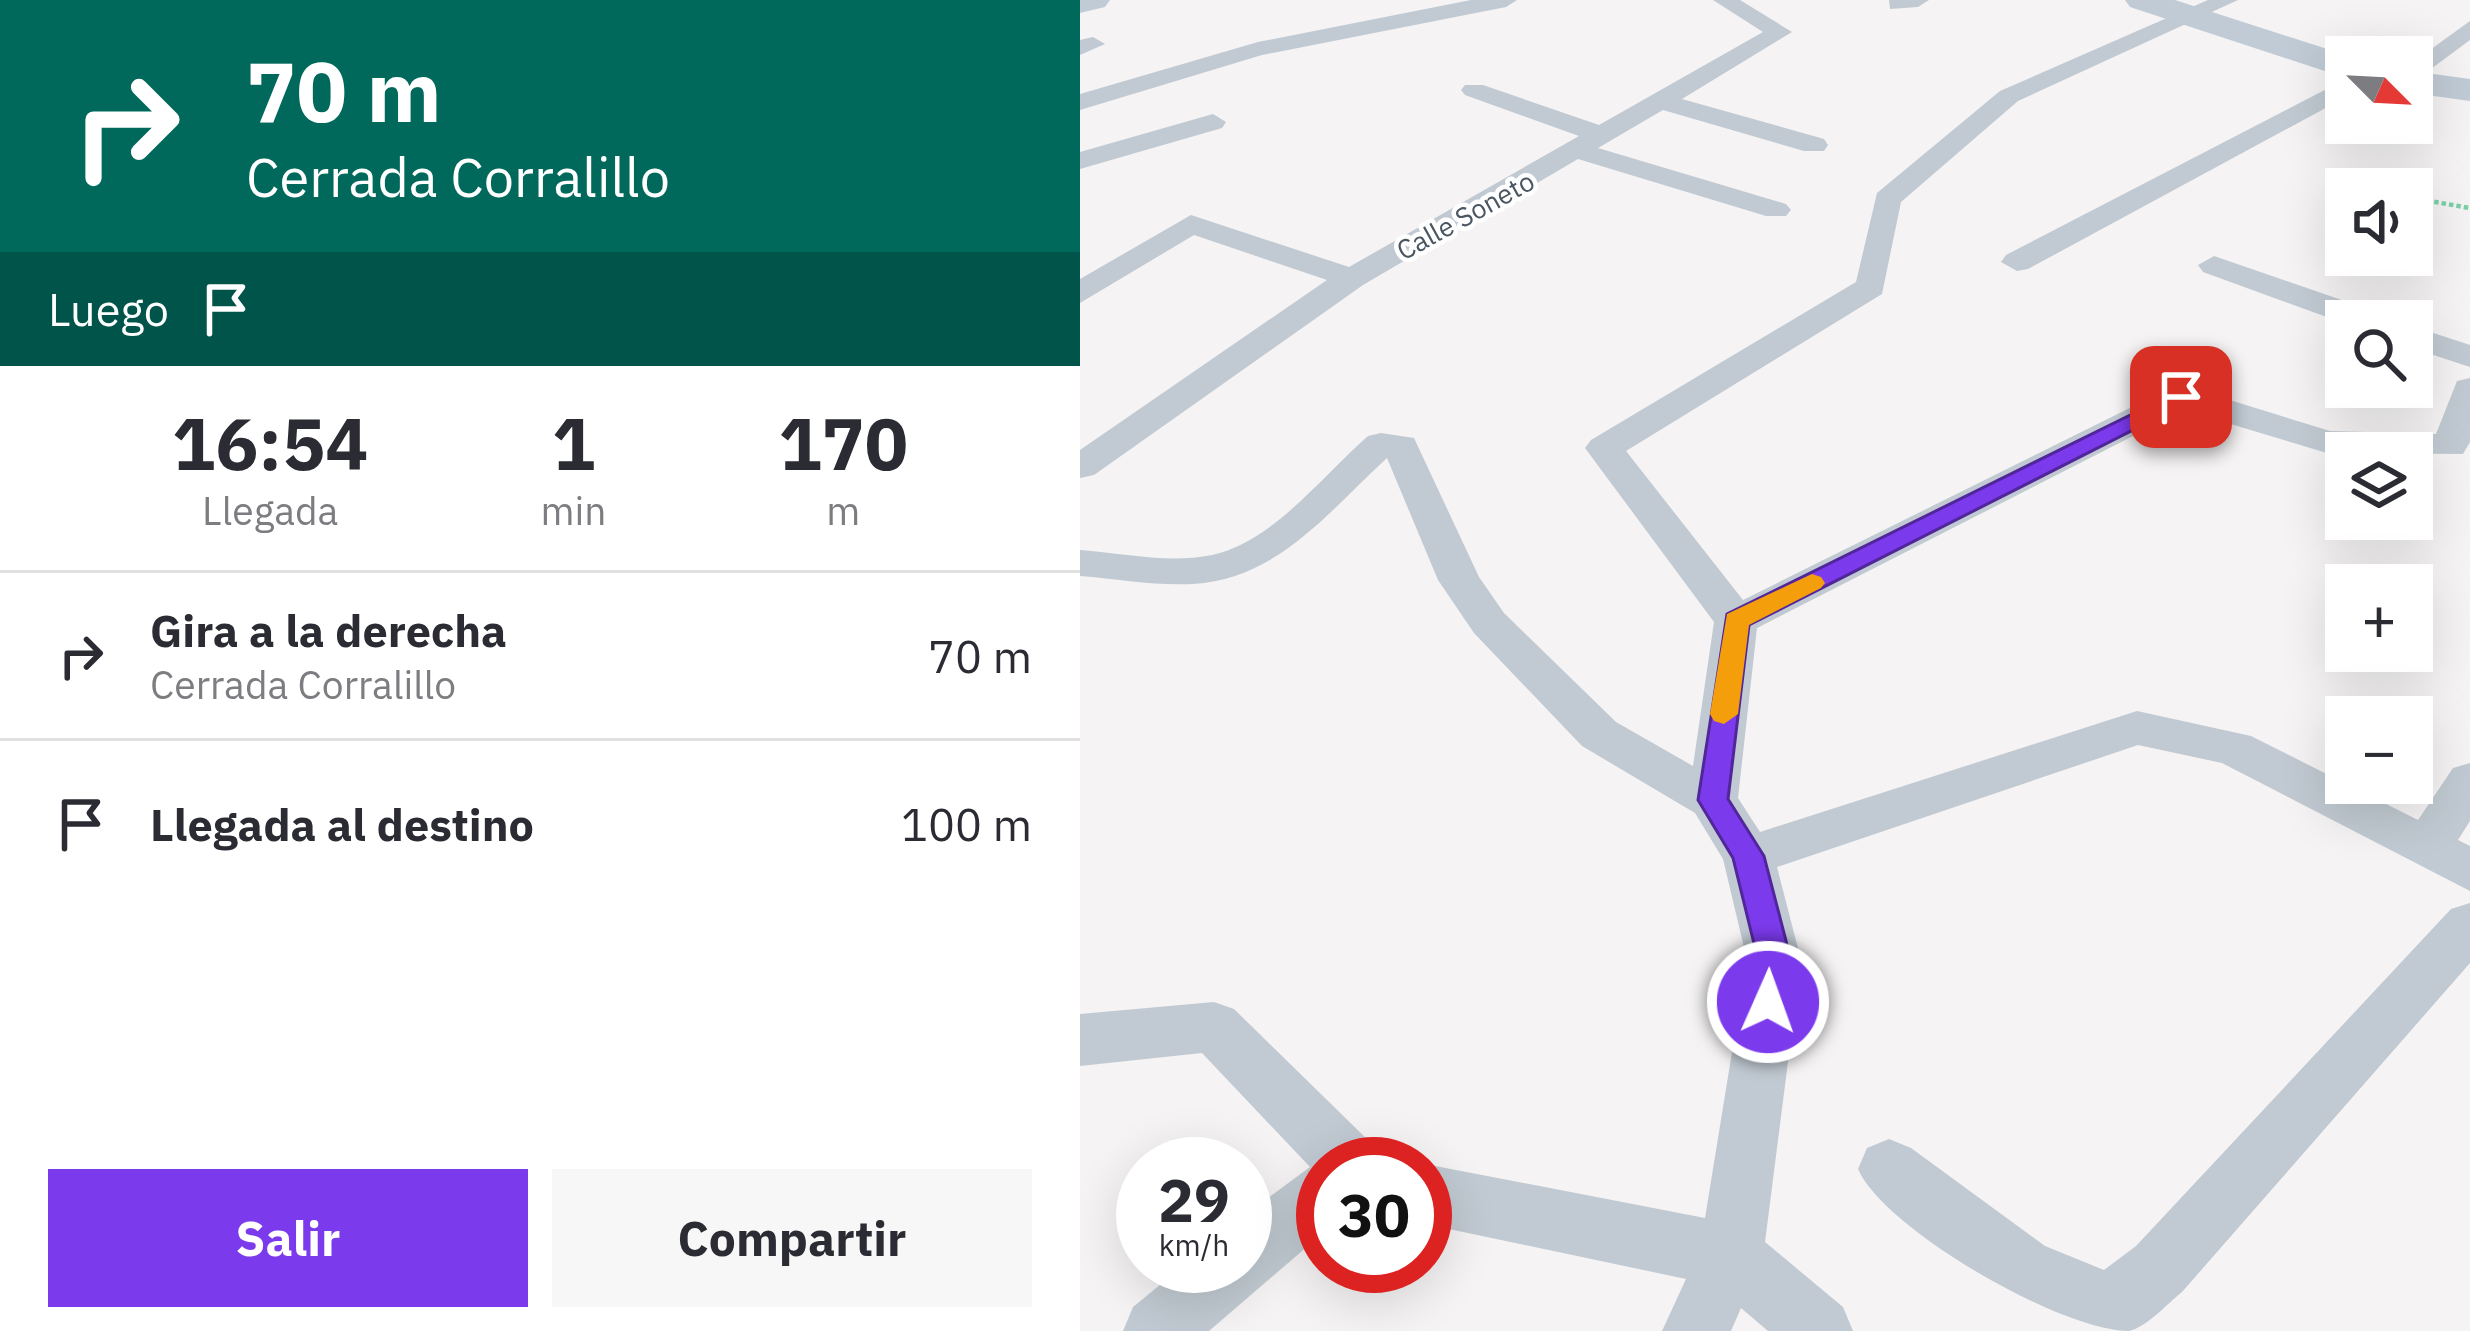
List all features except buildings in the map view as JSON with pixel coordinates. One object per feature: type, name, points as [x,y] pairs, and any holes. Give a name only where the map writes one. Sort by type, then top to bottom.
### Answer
[{"type":"street","points":[[1080,3],[1093,0]]},
{"type":"street","points":[[1080,102],[1258,49],[1506,0]]},
{"type":"street","name":"Calle Soneto","points":[[1080,466],[1352,278],[1780,32],[1724,0]]},
{"type":"street","points":[[2142,0],[2325,60]]},
{"type":"street","points":[[1713,800],[1736,621],[1604,448],[1871,287],[1887,199],[2009,96],[2227,0]]},
{"type":"street","points":[[2433,60],[2470,28]]},
{"type":"street","points":[[2433,82],[2470,90]]},
{"type":"street","points":[[1474,90],[1592,143],[1776,210]]},
{"type":"street","points":[[2017,262],[2325,98]]},
{"type":"street","points":[[1663,102],[1814,145]]},
{"type":"street","points":[[1080,161],[1213,122]]},
{"type":"street","points":[[1080,292],[1191,224],[1352,278]]},
{"type":"street","points":[[2214,265],[2325,305]]},
{"type":"street","points":[[2433,344],[2470,357]]},
{"type":"street","points":[[1736,621],[2181,397],[2327,442],[2450,446],[2470,389]]},
{"type":"street","points":[[1080,562],[1207,569],[1234,562],[1265,547],[1381,444],[1401,446],[1459,580],[1489,622],[1599,734],[1713,800],[1748,856],[1774,960],[1731,1256],[1696,1331]]},
{"type":"street","points":[[1748,856],[2137,728],[2234,748],[2448,859],[2470,782]]},
{"type":"street","points":[[1889,1169],[1988,1246],[2081,1300],[2112,1305],[2159,1269],[2470,925]]},
{"type":"street","points":[[1080,1040],[1214,1027],[1322,1137]]},
{"type":"street","points":[[1452,1199],[1731,1256],[1819,1331]]},
{"type":"street","points":[[1272,1234],[1296,1214]]},
{"type":"street","points":[[1156,1331],[1202,1293]]},
{"type":"path","points":[[2433,202],[2470,208]]},
{"type":"slow traffic","points":[[1724,714],[1736,621],[1812,583]]},
{"type":"route","points":[[1768,1002],[1774,960],[1748,856],[1713,800],[1736,621],[2181,397]]}]
